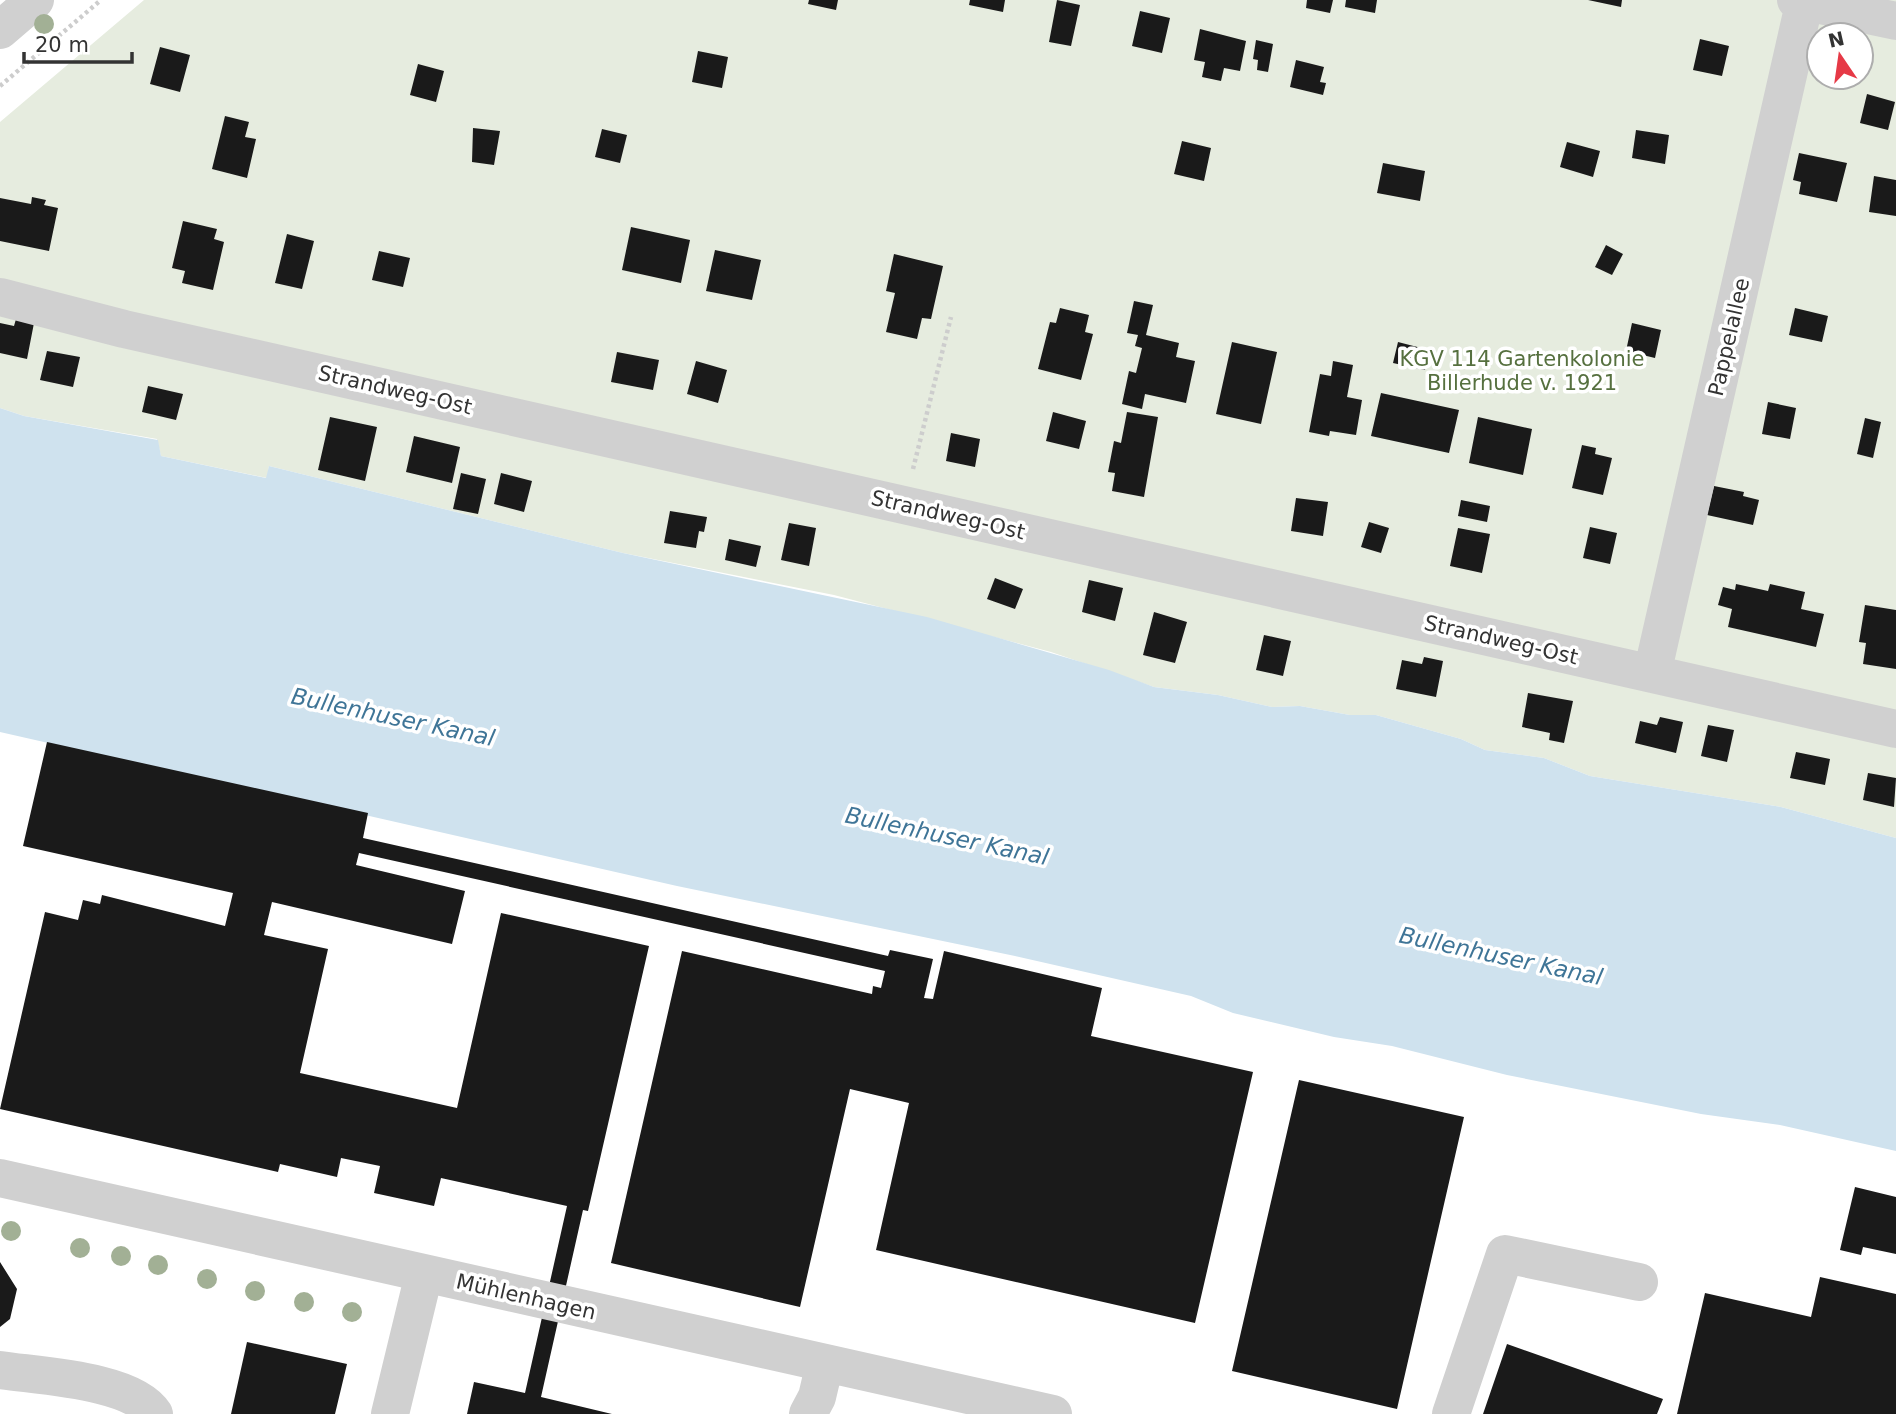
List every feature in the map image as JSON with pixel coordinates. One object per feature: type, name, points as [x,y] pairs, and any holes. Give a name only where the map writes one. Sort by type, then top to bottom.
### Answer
[{"type":"street","points":[[0,30],[35,0]]},
{"type":"street","points":[[1802,1],[1896,21]]},
{"type":"street","name":"Pappelallee","points":[[1652,674],[1802,1]]},
{"type":"street","name":"Strandweg-Ost","points":[[0,297],[137,332],[1896,729]]},
{"type":"street","name":"Mühlenhagen","points":[[0,1178],[1053,1414]]},
{"type":"street","points":[[1451,1414],[1505,1254],[1639,1282]]},
{"type":"street","points":[[390,1414],[424,1274]]},
{"type":"street","points":[[808,1414],[817,1397],[825,1363]]},
{"type":"street","points":[[0,1370],[121,1390],[147,1403],[154,1414]]},
{"type":"path","points":[[0,86],[101,0]]},
{"type":"path","points":[[904,505],[951,317]]},
{"type":"green space","name":"KGV 114 Gartenkolonie Billerhude v. 1921","points":[[144,0],[1896,0],[1896,838],[1781,807],[1590,776],[1544,758],[1485,750],[1461,739],[1376,715],[1350,715],[1300,706],[1272,707],[1218,695],[1154,687],[1051,652],[834,595],[623,553],[269,466],[267,478],[161,456],[157,439],[24,416],[0,408],[0,122]]},
{"type":"water","name":"Bullenhuser Kanal","points":[[0,408],[24,416],[158,440],[161,456],[266,478],[269,466],[623,553],[927,617],[1109,670],[1154,687],[1218,695],[1272,707],[1300,706],[1350,715],[1376,715],[1461,739],[1485,750],[1544,758],[1590,776],[1781,807],[1896,838],[1896,1151],[1780,1125],[1701,1114],[1507,1075],[1392,1046],[1334,1037],[1233,1013],[1191,996],[1015,956],[677,886],[0,732]]},
{"type":"building","points":[[809,0],[838,0],[836,10],[808,4]]},
{"type":"building","points":[[970,0],[1005,0],[1003,12],[969,5]]},
{"type":"building","points":[[1057,0],[1080,5],[1071,46],[1049,42]]},
{"type":"building","points":[[1307,0],[1333,0],[1330,13],[1306,8]]},
{"type":"building","points":[[1346,0],[1377,0],[1375,13],[1345,7]]},
{"type":"building","points":[[1588,0],[1622,0],[1621,7]]},
{"type":"building","points":[[1140,11],[1170,18],[1162,53],[1132,46]]},
{"type":"building","points":[[1200,29],[1246,41],[1240,71],[1224,68],[1221,81],[1202,77],[1205,62],[1194,60]]},
{"type":"building","points":[[1700,39],[1729,46],[1722,76],[1693,70]]},
{"type":"building","points":[[1256,40],[1273,44],[1268,72],[1257,70],[1258,60],[1253,59]]},
{"type":"building","points":[[160,47],[190,55],[180,92],[150,84]]},
{"type":"building","points":[[698,51],[728,57],[722,88],[692,82]]},
{"type":"building","points":[[1296,60],[1324,67],[1320,82],[1326,83],[1323,95],[1290,87]]},
{"type":"building","points":[[418,64],[444,71],[436,102],[410,95]]},
{"type":"building","points":[[1867,94],[1895,102],[1888,130],[1860,123]]},
{"type":"building","points":[[225,116],[249,122],[245,137],[256,139],[247,178],[212,169]]},
{"type":"building","points":[[473,128],[500,131],[494,165],[472,162]]},
{"type":"building","points":[[602,129],[627,135],[620,163],[595,157]]},
{"type":"building","points":[[1636,130],[1669,135],[1665,164],[1632,158]]},
{"type":"building","points":[[1182,141],[1211,148],[1204,181],[1174,174]]},
{"type":"building","points":[[1567,142],[1600,151],[1593,177],[1560,167]]},
{"type":"building","points":[[1799,153],[1847,163],[1837,202],[1799,194],[1801,182],[1793,180]]},
{"type":"building","points":[[1383,163],[1425,171],[1420,201],[1377,193]]},
{"type":"building","points":[[1874,176],[1896,180],[1896,216],[1869,212]]},
{"type":"building","points":[[32,197],[46,200],[44,205],[58,208],[49,251],[0,241],[0,198],[31,204]]},
{"type":"building","points":[[183,221],[217,229],[214,239],[224,242],[213,290],[182,283],[185,271],[172,268]]},
{"type":"building","points":[[631,227],[690,240],[681,283],[622,270]]},
{"type":"building","points":[[287,234],[314,241],[302,289],[275,283]]},
{"type":"building","points":[[1606,245],[1623,254],[1612,275],[1595,267]]},
{"type":"building","points":[[715,250],[761,260],[752,300],[706,291]]},
{"type":"building","points":[[379,251],[410,258],[403,287],[372,280]]},
{"type":"building","points":[[894,254],[943,266],[931,319],[922,318],[917,339],[886,332],[895,293],[886,291]]},
{"type":"building","points":[[1134,301],[1153,305],[1146,335],[1179,343],[1176,357],[1195,361],[1186,403],[1145,394],[1142,409],[1122,404],[1129,371],[1136,373],[1142,348],[1135,346],[1138,335],[1127,333]]},
{"type":"building","points":[[1060,308],[1089,315],[1085,332],[1093,334],[1081,380],[1038,369],[1050,322],[1056,323]]},
{"type":"building","points":[[1795,308],[1828,316],[1822,342],[1789,335]]},
{"type":"building","points":[[16,319],[34,323],[27,359],[0,353],[0,323],[14,326]]},
{"type":"building","points":[[1632,323],[1661,330],[1655,358],[1626,351]]},
{"type":"building","points":[[1232,342],[1277,352],[1261,424],[1216,414]]},
{"type":"building","points":[[1398,342],[1429,350],[1425,370],[1393,363]]},
{"type":"building","points":[[47,351],[80,357],[73,387],[40,380]]},
{"type":"building","points":[[617,352],[659,360],[653,390],[611,382]]},
{"type":"building","points":[[696,361],[727,370],[718,403],[687,394]]},
{"type":"building","points":[[1333,361],[1353,365],[1347,397],[1362,400],[1356,435],[1330,431],[1329,436],[1309,432],[1320,374],[1331,376]]},
{"type":"building","points":[[148,386],[183,394],[176,420],[142,412]]},
{"type":"building","points":[[1381,393],[1459,410],[1449,453],[1371,436]]},
{"type":"building","points":[[1768,402],[1796,408],[1790,439],[1762,434]]},
{"type":"building","points":[[1053,412],[1086,421],[1079,449],[1046,441]]},
{"type":"building","points":[[1127,412],[1158,417],[1144,497],[1112,491],[1115,473],[1108,472],[1114,441],[1121,443]]},
{"type":"building","points":[[330,417],[377,427],[365,481],[318,470]]},
{"type":"building","points":[[1478,417],[1532,429],[1523,475],[1469,463]]},
{"type":"building","points":[[1865,418],[1881,422],[1873,458],[1857,454]]},
{"type":"building","points":[[951,433],[980,439],[975,467],[946,461]]},
{"type":"building","points":[[414,436],[460,447],[452,483],[406,472]]},
{"type":"building","points":[[1582,445],[1596,448],[1595,454],[1612,458],[1603,495],[1572,488]]},
{"type":"building","points":[[461,473],[486,479],[478,514],[453,509]]},
{"type":"building","points":[[501,473],[532,481],[524,512],[494,504]]},
{"type":"building","points":[[1714,486],[1744,492],[1743,496],[1759,500],[1753,525],[1707,515]]},
{"type":"building","points":[[1296,498],[1328,502],[1323,536],[1291,531]]},
{"type":"building","points":[[1461,500],[1490,506],[1487,522],[1458,516]]},
{"type":"building","points":[[670,511],[707,517],[704,532],[699,531],[696,548],[664,543]]},
{"type":"building","points":[[1369,522],[1389,528],[1381,553],[1361,547]]},
{"type":"building","points":[[789,523],[816,528],[809,566],[781,560]]},
{"type":"building","points":[[1590,527],[1617,533],[1610,564],[1583,558]]},
{"type":"building","points":[[1458,528],[1490,534],[1482,573],[1450,566]]},
{"type":"building","points":[[729,539],[761,546],[756,567],[725,560]]},
{"type":"building","points":[[995,578],[1023,589],[1015,609],[987,599]]},
{"type":"building","points":[[1089,580],[1123,588],[1115,621],[1082,612]]},
{"type":"building","points":[[1736,584],[1768,591],[1770,584],[1805,592],[1801,609],[1824,614],[1816,647],[1728,627],[1732,609],[1718,605],[1723,587],[1735,590]]},
{"type":"building","points":[[1865,605],[1896,610],[1896,669],[1863,664],[1866,643],[1859,642]]},
{"type":"building","points":[[1154,612],[1187,622],[1175,663],[1143,655]]},
{"type":"building","points":[[1264,635],[1291,641],[1283,676],[1256,670]]},
{"type":"building","points":[[1424,657],[1443,661],[1436,697],[1396,689],[1402,660],[1422,664]]},
{"type":"building","points":[[1528,693],[1573,701],[1564,743],[1549,740],[1550,733],[1522,727]]},
{"type":"building","points":[[1660,717],[1683,722],[1676,753],[1635,743],[1640,721],[1657,725]]},
{"type":"building","points":[[1708,725],[1734,730],[1727,762],[1701,756]]},
{"type":"building","points":[[47,742],[368,813],[363,838],[888,956],[890,950],[933,959],[924,998],[933,999],[944,951],[1102,988],[1091,1036],[1253,1072],[1195,1323],[876,1250],[909,1103],[850,1089],[800,1307],[611,1263],[682,951],[872,994],[873,986],[881,988],[885,971],[359,853],[356,865],[465,891],[452,944],[272,902],[264,935],[328,949],[300,1073],[457,1108],[501,913],[649,946],[588,1211],[583,1210],[541,1397],[612,1414],[467,1414],[474,1382],[525,1393],[567,1206],[441,1178],[434,1206],[374,1193],[380,1166],[341,1158],[337,1177],[280,1164],[278,1172],[0,1109],[45,912],[78,920],[83,900],[100,904],[102,895],[225,926],[233,893],[23,846]]},
{"type":"building","points":[[1796,752],[1830,759],[1825,785],[1790,778]]},
{"type":"building","points":[[1868,773],[1896,778],[1894,807],[1863,800]]},
{"type":"building","points":[[1299,1080],[1464,1117],[1397,1409],[1232,1371]]},
{"type":"building","points":[[1855,1187],[1896,1197],[1896,1254],[1863,1247],[1861,1255],[1840,1250]]},
{"type":"building","points":[[0,1262],[17,1289],[10,1319],[0,1327]]},
{"type":"building","points":[[1820,1277],[1896,1294],[1896,1414],[1677,1414],[1705,1293],[1811,1317]]},
{"type":"building","points":[[247,1342],[347,1364],[335,1414],[231,1414]]},
{"type":"building","points":[[1507,1344],[1663,1399],[1657,1414],[1483,1414]]}]
